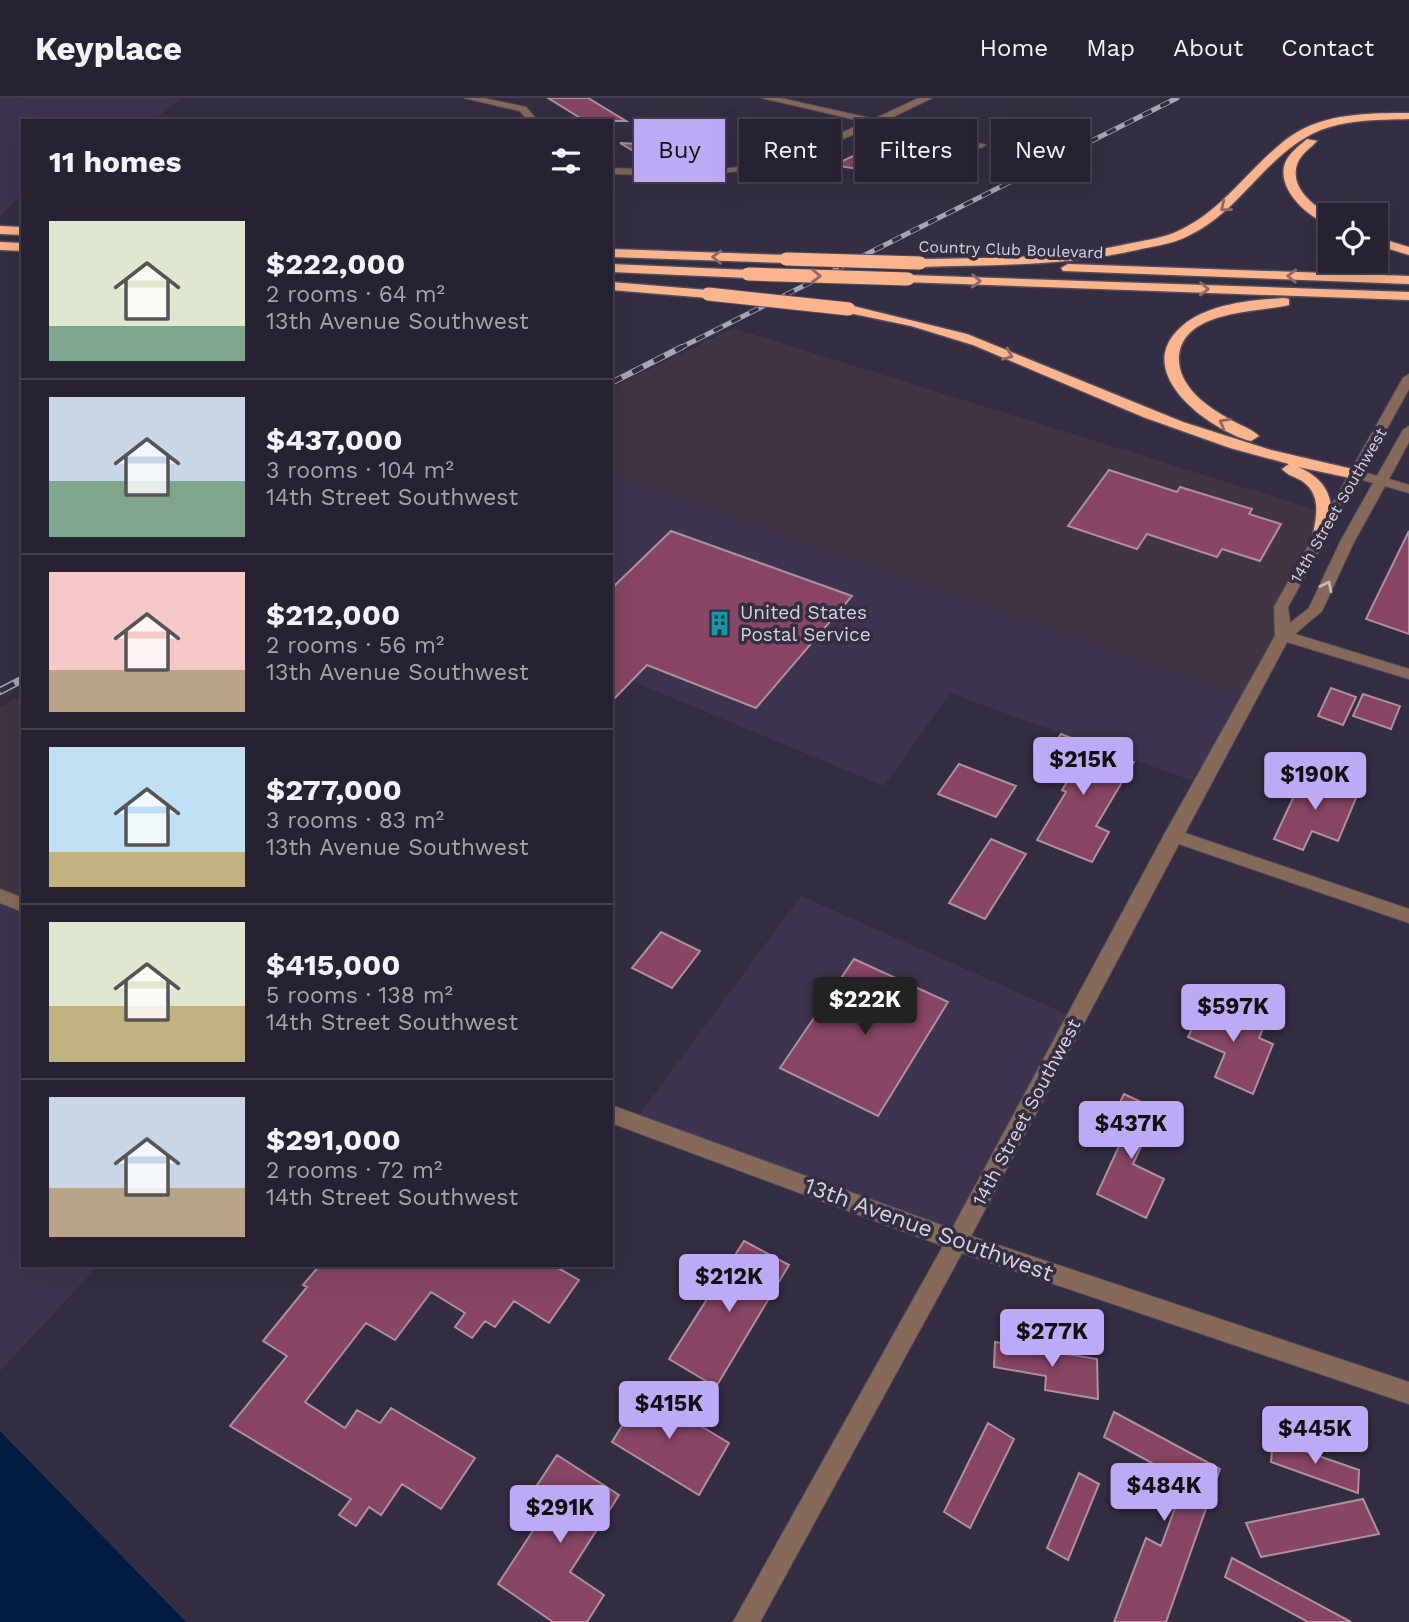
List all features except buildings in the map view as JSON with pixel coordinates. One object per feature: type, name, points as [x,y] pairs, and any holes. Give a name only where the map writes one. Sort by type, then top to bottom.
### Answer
[{"type":"highway","points":[[1318,213],[1294,191],[1289,176],[1294,156],[1311,141],[1334,130],[1409,118]]},
{"type":"highway","points":[[920,263],[1080,257],[1131,248],[1180,235],[1231,204],[1283,149],[1310,131],[1356,119],[1409,118]]},
{"type":"highway","points":[[0,230],[21,230]]},
{"type":"highway","points":[[1388,245],[1409,251]]},
{"type":"highway","points":[[0,246],[21,247]]},
{"type":"highway","name":"Country Club Boulevard","points":[[613,253],[1409,281]]},
{"type":"highway","name":"Country Club Boulevard","points":[[613,268],[1408,299]]},
{"type":"highway","points":[[613,286],[849,309],[895,318],[976,342],[1119,403],[1174,423],[1318,468],[1356,474]]},
{"type":"highway","points":[[1356,474],[1324,458],[1250,436],[1208,414],[1178,384],[1171,352],[1180,335],[1194,324],[1242,307],[1295,302],[1408,299]]},
{"type":"highway","points":[[1174,423],[1215,443],[1304,474],[1317,484],[1325,497],[1326,513],[1321,534]]},
{"type":"street","points":[[469,98],[523,109],[531,119]]},
{"type":"street","points":[[766,98],[860,119]]},
{"type":"street","points":[[880,119],[927,98]]},
{"type":"street","points":[[613,171],[680,173],[764,164],[855,129]]},
{"type":"street","points":[[977,144],[981,145]]},
{"type":"street","name":"14th Street Southwest","points":[[1283,636],[1281,607],[1409,378]]},
{"type":"street","name":"14th Street Southwest","points":[[746,1622],[957,1241],[1173,835],[1283,636],[1315,611],[1347,542],[1409,430]]},
{"type":"street","points":[[1356,474],[1409,489]]},
{"type":"street","points":[[1283,636],[1409,674]]},
{"type":"street","points":[[1173,835],[1409,916]]},
{"type":"street","points":[[0,895],[21,904]]},
{"type":"street","name":"13th Avenue Southwest","points":[[613,1115],[957,1241],[1409,1394]]},
{"type":"shaded area","points":[[0,98],[181,98],[155,119],[21,119],[21,195],[0,217]]},
{"type":"shaded area","points":[[733,328],[1326,513],[1281,607],[1283,636],[1249,697],[613,475],[613,387]]},
{"type":"shaded area","points":[[613,475],[1249,697],[1201,784],[950,693],[884,786],[613,673]]},
{"type":"shaded area","points":[[21,696],[21,904],[0,896],[0,707]]},
{"type":"shaded area","points":[[0,896],[21,904],[21,1267],[97,1267],[0,1371]]},
{"type":"shaded area","points":[[801,896],[1075,1018],[957,1241],[634,1122]]},
{"type":"water","points":[[0,1431],[186,1622],[0,1622]]},
{"type":"railway","points":[[678,349],[1177,98]]},
{"type":"railway","points":[[613,382],[682,347]]},
{"type":"railway","points":[[0,691],[21,680]]},
{"type":"place","name":"United States Postal Service","points":[[720,623]]}]
